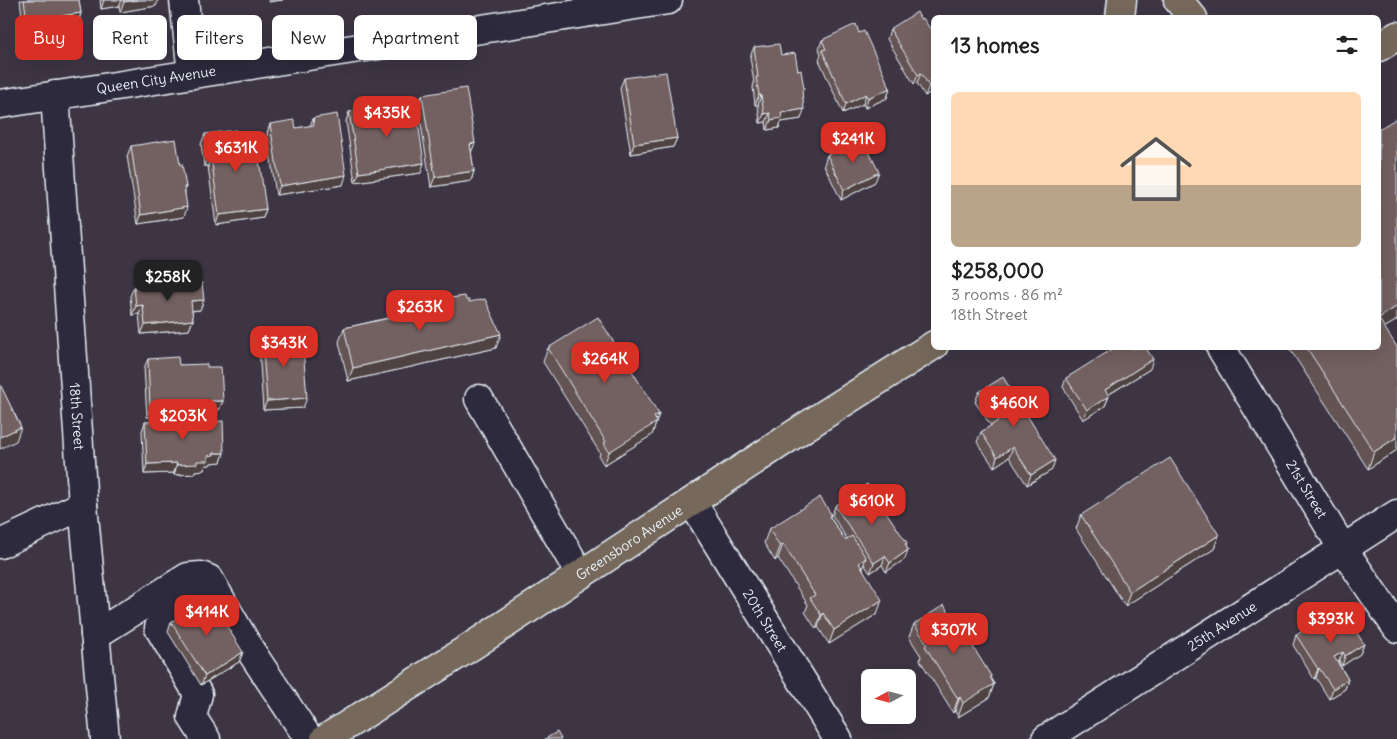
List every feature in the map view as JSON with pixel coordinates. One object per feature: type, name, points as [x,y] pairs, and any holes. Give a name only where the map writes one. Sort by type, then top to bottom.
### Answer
[{"type":"main road","points":[[1120,15],[1122,0]]},
{"type":"main road","points":[[1178,0],[1190,15]]},
{"type":"main road","points":[[1381,46],[1397,36]]},
{"type":"main road","name":"Greensboro Avenue","points":[[325,739],[475,644],[825,414],[931,347]]},
{"type":"street","points":[[184,0],[192,74]]},
{"type":"street","name":"Queen City Avenue","points":[[0,104],[668,0]]},
{"type":"street","name":"18th Street","points":[[55,95],[83,505],[105,739]]},
{"type":"street","name":"21st Street","points":[[1222,350],[1343,549],[1397,628]]},
{"type":"street","points":[[479,399],[580,574]]},
{"type":"street","name":"20th Street","points":[[692,502],[838,739]]},
{"type":"street","points":[[0,544],[83,505]]},
{"type":"street","name":"25th Avenue","points":[[1046,739],[1397,514]]},
{"type":"street","points":[[95,635],[188,577],[202,576],[209,579],[250,650],[309,739]]},
{"type":"street","points":[[206,739],[192,716],[198,694],[159,628],[161,619],[199,595],[206,597],[236,644],[250,650]]},
{"type":"building","points":[[24,0],[79,0],[81,13],[68,15],[26,15]]},
{"type":"building","points":[[917,12],[921,20],[923,18],[931,30],[931,85],[929,86],[921,73],[918,75],[890,29]]},
{"type":"building","points":[[856,24],[859,33],[864,31],[890,88],[868,98],[866,94],[846,104],[822,50],[826,49],[822,40]]},
{"type":"building","points":[[779,44],[781,55],[795,53],[798,71],[801,70],[804,89],[802,90],[804,109],[781,113],[782,118],[771,120],[770,113],[764,114],[761,95],[759,95],[754,47]]},
{"type":"building","points":[[666,72],[677,138],[634,144],[624,78]]},
{"type":"building","points":[[466,88],[475,143],[470,144],[474,171],[435,177],[422,95]]},
{"type":"building","points":[[415,101],[424,163],[359,173],[349,112],[372,108],[374,116],[394,113],[392,104]]},
{"type":"building","points":[[337,114],[346,175],[280,186],[270,124],[294,120],[296,128],[314,125],[313,118]]},
{"type":"building","points":[[1397,118],[1397,306],[1381,317],[1381,128]]},
{"type":"building","points":[[236,130],[238,141],[256,138],[266,209],[219,215],[211,156],[208,157],[205,134]]},
{"type":"building","points":[[862,138],[879,172],[844,190],[827,155]]},
{"type":"building","points":[[176,139],[186,187],[184,187],[187,207],[141,215],[131,146]]},
{"type":"building","points":[[188,281],[189,284],[202,283],[204,300],[191,301],[193,320],[145,325],[143,305],[136,306],[134,287]]},
{"type":"building","points":[[465,296],[469,302],[485,299],[501,334],[353,368],[344,328],[453,304],[451,298]]},
{"type":"building","points":[[598,317],[659,414],[654,417],[657,422],[609,452],[604,443],[606,442],[548,348]]},
{"type":"building","points":[[1381,322],[1397,347],[1397,437],[1374,452],[1308,350],[1381,350]]},
{"type":"building","points":[[302,335],[307,398],[267,401],[262,338]]},
{"type":"building","points":[[1111,350],[1147,350],[1153,359],[1105,390],[1109,396],[1087,410],[1066,378]]},
{"type":"building","points":[[178,357],[179,365],[207,364],[207,367],[221,367],[223,401],[209,401],[209,404],[150,407],[148,359]]},
{"type":"building","points":[[1003,377],[1055,460],[1031,475],[1013,447],[997,457],[981,432],[998,421],[979,392]]},
{"type":"building","points":[[0,384],[21,427],[0,437]]},
{"type":"building","points":[[206,418],[206,422],[223,421],[224,453],[213,453],[214,455],[208,456],[208,461],[197,461],[197,464],[147,464],[145,422]]},
{"type":"building","points":[[1170,458],[1219,535],[1130,592],[1081,515]]},
{"type":"building","points":[[867,484],[907,543],[905,544],[908,550],[890,563],[885,556],[874,563],[835,506]]},
{"type":"building","points":[[820,497],[831,514],[829,516],[845,540],[852,536],[866,558],[859,563],[882,600],[834,630],[810,598],[815,595],[783,544],[780,547],[769,529]]},
{"type":"building","points":[[209,598],[243,652],[205,676],[171,622]]},
{"type":"building","points":[[944,605],[957,626],[959,624],[994,684],[963,703],[960,697],[958,699],[925,646],[927,644],[914,624]]},
{"type":"building","points":[[1340,607],[1364,644],[1345,656],[1343,652],[1334,657],[1348,679],[1333,689],[1296,635]]},
{"type":"building","points":[[557,732],[561,739],[545,739]]}]
